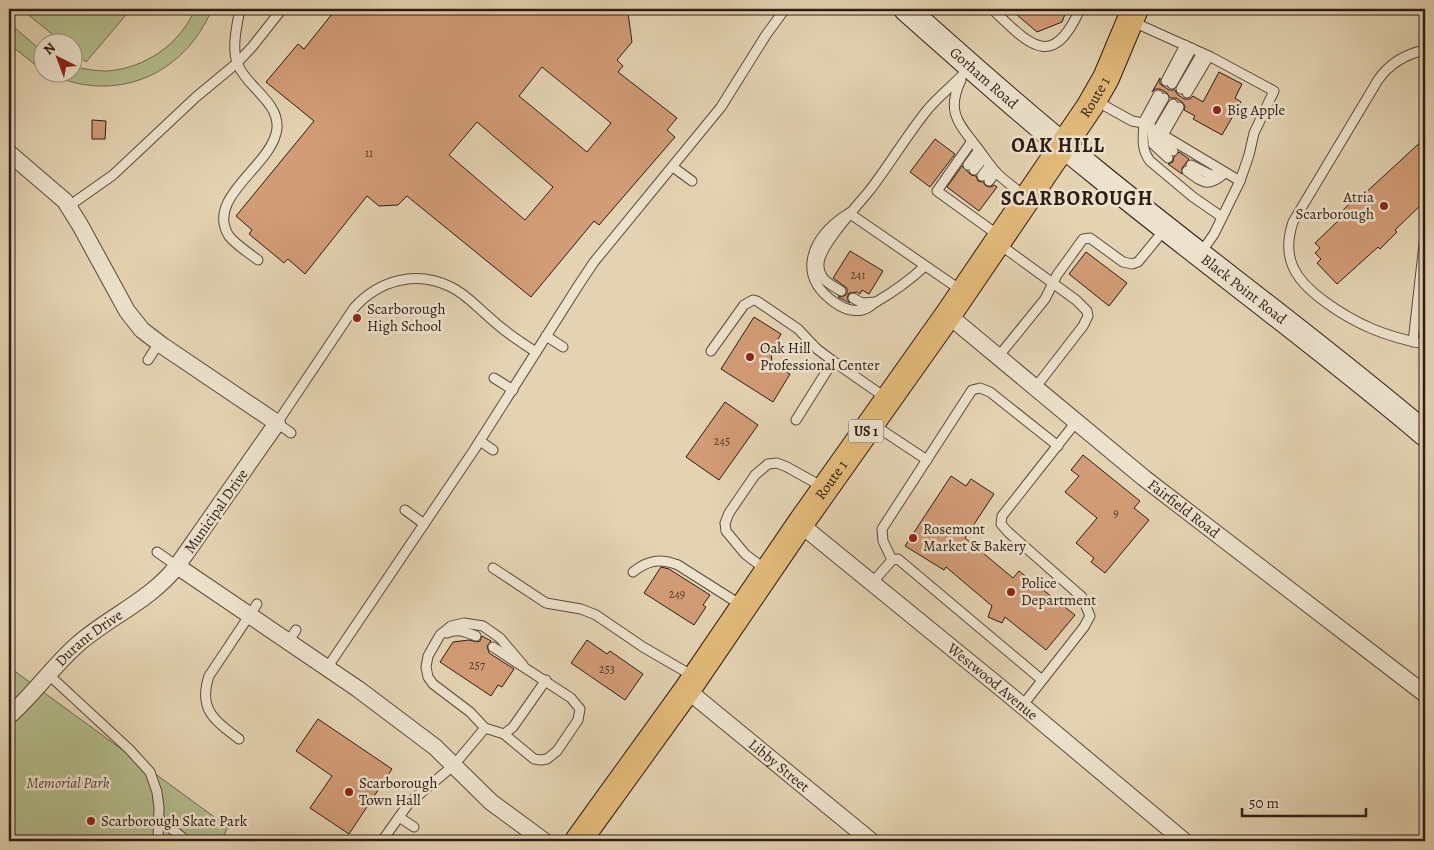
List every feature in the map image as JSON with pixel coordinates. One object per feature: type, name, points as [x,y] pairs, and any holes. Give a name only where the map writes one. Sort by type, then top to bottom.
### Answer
[{"type":"main road","name":"Gorham Road","points":[[906,9],[967,71],[1062,144]]},
{"type":"main road","name":"Route 1","points":[[578,841],[691,684],[825,488],[948,315],[1093,100],[1106,78],[1133,15]]},
{"type":"main road","name":"Black Point Road","points":[[1062,144],[1377,393],[1425,434]]},
{"type":"street","points":[[9,153],[56,192],[68,206],[127,311],[142,330],[277,423]]},
{"type":"street","name":"Fairfield Road","points":[[948,315],[1152,484],[1425,694]]},
{"type":"street","name":"Municipal Drive","points":[[277,423],[177,566],[214,584],[292,636],[327,668],[435,747],[491,802],[544,841]]},
{"type":"street","name":"Westwood Avenue","points":[[800,524],[1184,841]]},
{"type":"street","name":"Durant Drive","points":[[9,716],[78,644],[163,582],[177,566]]},
{"type":"street","name":"Libby Street","points":[[691,684],[871,841]]},
{"type":"lane","points":[[240,9],[236,39],[237,63],[241,72],[272,110],[278,124],[273,145],[231,196],[225,213],[226,227],[230,236],[258,260]]},
{"type":"lane","points":[[68,206],[112,175],[196,97],[237,63],[252,48],[282,9]]},
{"type":"lane","points":[[327,668],[480,441],[594,262],[721,107],[785,9]]},
{"type":"lane","points":[[992,9],[1031,43],[1041,47],[1050,47],[1060,42],[1069,31],[1080,9]]},
{"type":"lane","points":[[1060,42],[1074,9]]},
{"type":"lane","points":[[1133,15],[1189,47],[1206,54],[1274,91],[1254,133],[1240,181],[1206,247],[1200,254]]},
{"type":"lane","points":[[1169,82],[1189,47]]},
{"type":"lane","points":[[1425,50],[1389,67],[1378,80],[1293,222],[1288,249],[1292,265],[1300,280],[1336,310],[1362,326],[1412,342],[1425,344]]},
{"type":"lane","points":[[1184,91],[1206,54]]},
{"type":"lane","points":[[967,71],[956,94],[955,110],[960,127],[993,169],[1026,197]]},
{"type":"lane","points":[[841,291],[823,279],[818,265],[821,254],[849,213],[869,191],[929,108],[967,71]]},
{"type":"lane","points":[[1161,97],[1143,146],[1145,155],[1193,198],[1222,217]]},
{"type":"lane","points":[[1093,100],[1132,121],[1151,128],[1240,181]]},
{"type":"lane","points":[[1151,128],[1176,105]]},
{"type":"lane","points":[[1151,128],[1171,155]]},
{"type":"lane","points":[[972,141],[937,191],[958,201],[998,239],[1054,282],[1087,311],[1088,316],[1084,326],[1035,388]]},
{"type":"lane","points":[[971,168],[982,154]]},
{"type":"lane","points":[[673,167],[692,182]]},
{"type":"lane","points":[[1189,168],[1204,181],[1210,183],[1216,181],[1225,173]]},
{"type":"lane","points":[[986,179],[993,169]]},
{"type":"lane","points":[[849,213],[963,292]]},
{"type":"lane","points":[[849,213],[832,226],[815,248],[812,262],[813,277],[816,285],[842,307],[856,311],[869,308],[894,292],[925,266]]},
{"type":"lane","points":[[998,357],[1045,299],[1083,239],[1090,238],[1122,262],[1132,264],[1138,262],[1166,228]]},
{"type":"lane","points":[[1412,342],[1425,235]]},
{"type":"lane","points":[[291,432],[277,423],[354,308],[370,293],[397,280],[424,279],[452,287],[513,338],[536,352]]},
{"type":"lane","points":[[853,298],[862,303],[876,302]]},
{"type":"lane","points":[[711,350],[744,304],[753,300],[758,301],[798,329],[817,349],[888,400]]},
{"type":"lane","points":[[546,336],[563,347]]},
{"type":"lane","points":[[148,360],[159,343]]},
{"type":"lane","points":[[796,420],[833,361]]},
{"type":"lane","points":[[494,378],[513,390]]},
{"type":"lane","points":[[892,560],[883,541],[882,530],[972,390],[980,388],[990,392],[1058,446]]},
{"type":"lane","points":[[1022,706],[1084,627],[1090,616],[1082,597],[1001,524],[1002,516],[1076,422]]},
{"type":"lane","points":[[872,423],[927,460]]},
{"type":"lane","points":[[480,441],[493,450]]},
{"type":"lane","points":[[768,571],[745,554],[726,531],[724,523],[728,513],[755,475],[768,464],[777,463],[787,467],[825,488]]},
{"type":"lane","points":[[405,510],[424,524]]},
{"type":"lane","points":[[157,552],[177,566]]},
{"type":"lane","points":[[872,583],[892,560],[898,559],[1042,680]]},
{"type":"lane","points":[[633,572],[650,561],[668,562],[678,565],[744,606]]},
{"type":"lane","points":[[493,568],[546,603],[581,609],[596,615],[643,647],[691,684]]},
{"type":"lane","points":[[239,739],[223,727],[209,712],[205,703],[205,687],[209,676],[253,610]]},
{"type":"lane","points":[[493,647],[546,680],[571,698],[580,709],[578,720],[557,751],[547,759],[534,759],[504,734],[485,728],[470,712],[433,684],[428,677],[426,661],[440,635],[451,626],[464,623],[482,626],[500,638],[523,665]]},
{"type":"lane","points":[[435,643],[450,632],[465,631],[476,636]]},
{"type":"lane","points":[[50,675],[129,749],[150,772],[157,792],[158,841]]},
{"type":"lane","points":[[504,734],[513,727],[546,680]]},
{"type":"lane","points":[[382,841],[416,797],[454,765],[485,728]]},
{"type":"lane","points":[[399,817],[414,827]]},
{"type":"lane","points":[[159,819],[187,841]]},
{"type":"green space","points":[[21,9],[131,9],[86,62],[82,59],[82,32],[50,32]]},
{"type":"green space","points":[[195,9],[212,9],[200,32],[184,52],[165,67],[144,78],[122,84],[98,86],[73,82],[82,82],[82,68],[107,71],[135,65],[148,59],[171,43],[189,22]]},
{"type":"green space","points":[[9,23],[32,43],[32,62],[9,44]]},
{"type":"green space","name":"Memorial Park","points":[[9,667],[228,827],[221,841],[9,841]]},
{"type":"building","points":[[336,9],[624,9],[628,13],[632,42],[617,60],[623,66],[618,72],[677,118],[667,130],[675,137],[599,225],[594,221],[531,297],[407,196],[398,205],[379,206],[367,196],[305,274],[288,259],[284,263],[249,234],[252,230],[236,216],[314,121],[266,82],[298,44],[304,49]],"holes":[[[542,67],[611,123],[587,152],[519,96]],[[477,122],[553,187],[525,220],[449,155]]]},
{"type":"building","points":[[1010,9],[1067,9],[1062,22],[1037,32]]},
{"type":"building","name":"Big Apple","points":[[1219,72],[1242,84],[1235,98],[1241,102],[1222,135],[1193,119],[1195,116],[1184,110],[1185,106],[1176,98],[1170,98],[1167,93],[1160,89],[1155,89],[1152,92],[1160,78],[1160,84],[1169,90],[1175,90],[1184,99],[1190,99],[1193,96],[1203,102]]},
{"type":"building","points":[[92,120],[106,121],[105,139],[92,139]]},
{"type":"building","name":"Atria Scarborough","points":[[1425,138],[1425,201],[1395,230],[1397,232],[1380,249],[1378,247],[1337,284],[1317,263],[1321,259],[1315,253],[1320,248],[1315,243],[1345,213],[1343,210],[1360,194],[1362,196]]},
{"type":"building","points":[[935,139],[955,154],[930,187],[910,172]]},
{"type":"building","points":[[1179,152],[1189,159],[1182,168],[1182,174],[1168,164],[1173,162],[1174,157]]},
{"type":"building","points":[[962,166],[986,186],[991,187],[994,185],[997,187],[979,211],[947,187]]},
{"type":"building","points":[[850,251],[883,271],[869,294],[862,290],[860,294],[857,292],[849,293],[847,298],[850,303],[838,297],[847,294],[847,288],[833,278]]},
{"type":"building","points":[[1086,252],[1127,283],[1109,306],[1069,274]]},
{"type":"building","name":"Oak Hill Professional Center","points":[[754,317],[781,334],[771,351],[772,363],[790,374],[773,402],[721,369]]},
{"type":"building","points":[[725,402],[758,425],[719,480],[686,457]]},
{"type":"building","points":[[1083,455],[1140,501],[1134,508],[1149,520],[1105,573],[1091,562],[1094,558],[1076,543],[1097,518],[1065,492],[1079,476],[1071,470]]},
{"type":"building","points":[[951,476],[966,486],[971,479],[994,494],[965,538],[1013,578],[1019,571],[1075,615],[1046,650],[1005,617],[1002,623],[988,617],[992,606],[946,567],[944,570],[905,546]]},
{"type":"building","points":[[661,567],[669,569],[710,595],[703,605],[706,607],[694,625],[644,593]]},
{"type":"building","points":[[482,636],[491,641],[487,646],[489,653],[514,669],[502,687],[498,685],[491,696],[440,662],[453,642],[469,640],[477,642],[480,641]]},
{"type":"building","points":[[587,640],[607,654],[610,651],[643,674],[625,700],[571,663]]},
{"type":"building","name":"Scarborough Town Hall","points":[[318,719],[392,769],[349,834],[310,808],[332,776],[296,751]]},
{"type":"place","name":"Big Apple","points":[[1217,110]]},
{"type":"place","name":"Atria Scarborough","points":[[1384,206]]},
{"type":"place","name":"Scarborough High School","points":[[357,318]]},
{"type":"place","name":"Oak Hill Professional Center","points":[[750,357]]},
{"type":"place","name":"Rosemont Market & Bakery","points":[[913,538]]},
{"type":"place","name":"Police Department","points":[[1011,592]]},
{"type":"place","name":"Scarborough Town Hall","points":[[349,792]]},
{"type":"place","name":"Scarborough Skate Park","points":[[91,821]]},
{"type":"district","name":"OAK HILL","points":[[1058,145]]},
{"type":"district","name":"SCARBOROUGH","points":[[1077,198]]}]
